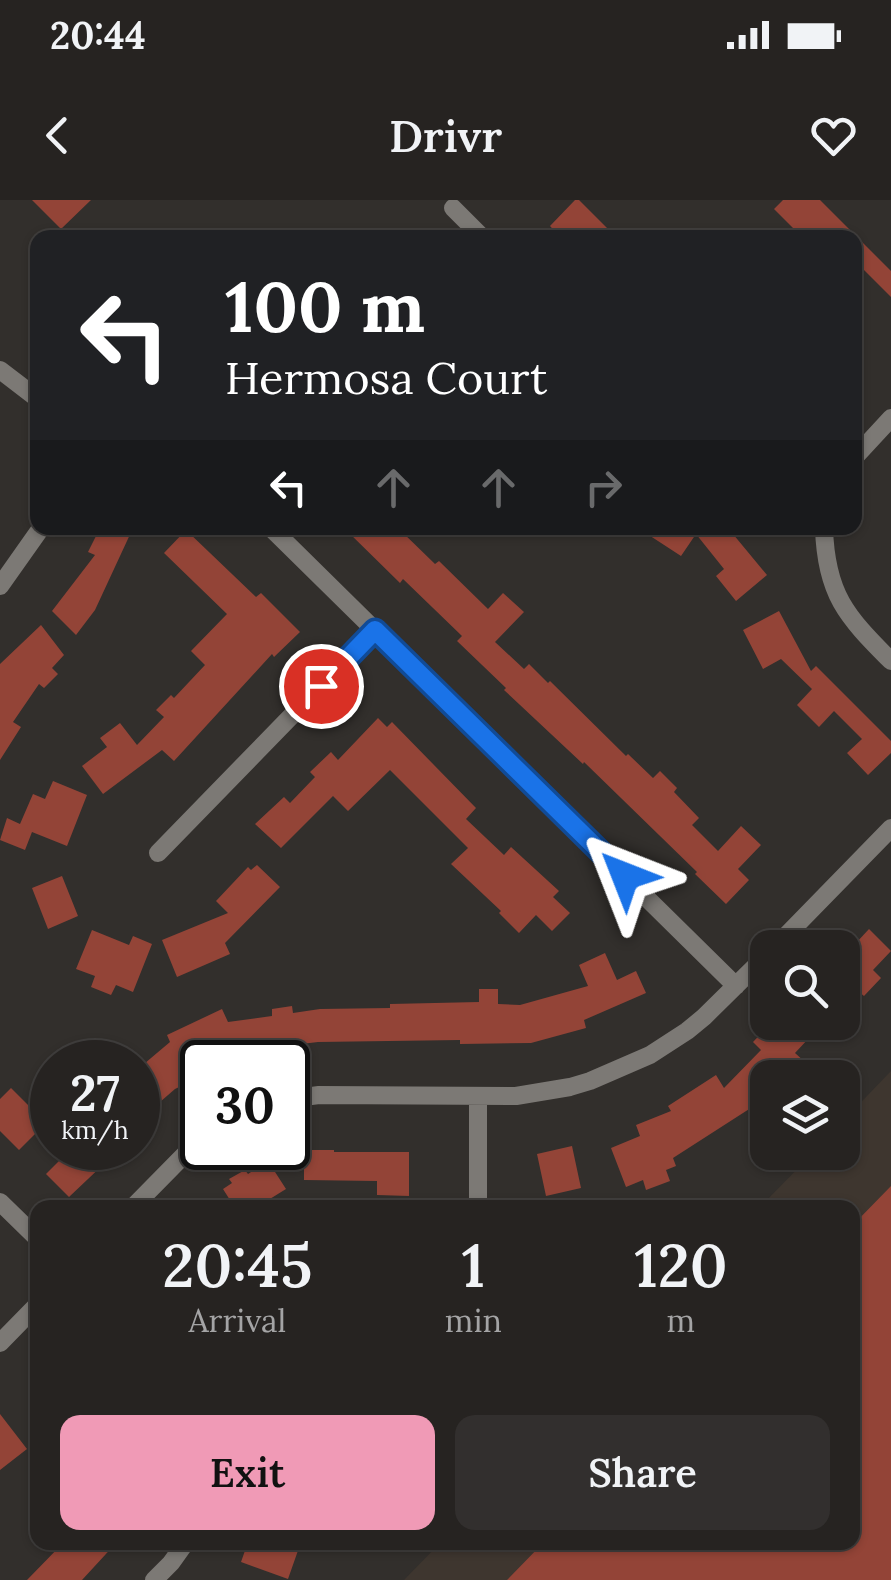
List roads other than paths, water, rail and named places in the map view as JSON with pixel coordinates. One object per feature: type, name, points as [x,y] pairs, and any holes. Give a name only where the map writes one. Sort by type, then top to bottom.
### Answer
[{"type":"street","points":[[453,208],[475,230]]},
{"type":"street","points":[[0,370],[30,393]]},
{"type":"street","points":[[862,449],[891,418]]},
{"type":"street","points":[[0,586],[36,535]]},
{"type":"street","points":[[278,535],[736,986]]},
{"type":"street","points":[[825,535],[828,569],[839,600],[857,626],[891,661]]},
{"type":"street","points":[[158,853],[375,630]]},
{"type":"street","points":[[792,930],[891,828]]},
{"type":"street","points":[[310,1097],[527,1095],[570,1088],[611,1074],[669,1044],[704,1018],[750,972]]},
{"type":"street","points":[[478,1096],[478,1200]]},
{"type":"street","points":[[140,1200],[180,1159]]},
{"type":"street","points":[[0,1202],[30,1231]]},
{"type":"street","points":[[0,1343],[30,1312]]},
{"type":"street","points":[[154,1580],[180,1550]]}]
